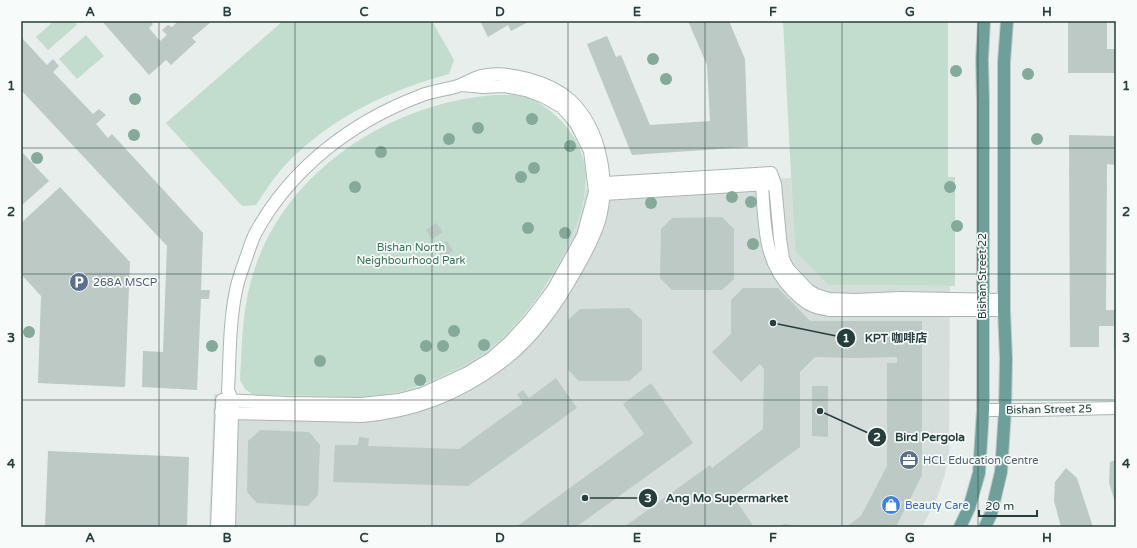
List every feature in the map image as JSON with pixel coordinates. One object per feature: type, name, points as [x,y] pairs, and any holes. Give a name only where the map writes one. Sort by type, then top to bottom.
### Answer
[{"type":"main road","name":"Bishan Street 22","points":[[960,527],[969,508],[979,473],[983,410],[982,60],[984,21]]},
{"type":"main road","name":"Bishan Street 22","points":[[985,527],[991,514],[1001,472],[1005,410],[1004,62],[1007,21]]},
{"type":"street","points":[[217,527],[227,404],[232,311],[237,285],[253,237],[266,215],[287,186],[307,164],[338,140],[380,113],[421,95],[461,85],[482,82],[506,74],[533,80],[552,88],[570,100],[584,117],[598,146],[599,189],[583,236],[553,290],[531,319],[510,342],[492,358],[466,374],[422,394],[399,400],[375,403],[227,404]]},
{"type":"street","points":[[599,189],[728,175],[773,178]]},
{"type":"street","points":[[773,178],[783,259],[788,269],[808,290],[816,295],[829,299],[901,298],[1004,305]]},
{"type":"street","points":[[599,189],[762,185],[773,178]]},
{"type":"street","points":[[762,185],[768,249],[775,267],[784,281],[802,300],[814,307],[830,310],[982,304]]},
{"type":"street","points":[[227,404],[229,527]]},
{"type":"street","name":"Bishan Street 25","points":[[983,410],[1116,408]]},
{"type":"shaded area","points":[[791,178],[795,251],[828,285],[950,286],[949,454],[945,474],[937,498],[922,527],[209,527],[214,394],[365,397],[390,394],[420,386],[444,376],[470,362],[491,347],[514,327],[534,304],[549,282],[573,234],[583,205],[586,189]]},
{"type":"green space","points":[[54,21],[74,21],[77,25],[48,50],[36,37]]},
{"type":"green space","points":[[283,21],[432,21],[454,60],[449,74],[405,88],[384,97],[343,118],[324,131],[306,145],[284,166],[271,182],[256,205],[242,206],[166,123]]},
{"type":"green space","points":[[783,21],[948,21],[948,177],[955,177],[955,286],[828,285],[795,251]]},
{"type":"green space","points":[[86,35],[104,56],[77,79],[59,59]]},
{"type":"green space","name":"Bishan North Neighbourhood Park","points":[[493,95],[520,96],[539,103],[556,115],[565,125],[576,141],[583,157],[586,174],[585,190],[577,224],[562,257],[535,302],[507,334],[472,361],[453,372],[405,390],[384,395],[351,397],[253,395],[245,389],[240,380],[243,330],[248,293],[265,243],[286,208],[312,178],[343,151],[377,130],[415,113],[453,101]]},
{"type":"building","points":[[102,21],[150,21],[153,24],[149,28],[160,41],[167,35],[162,30],[168,25],[172,27],[178,21],[212,21],[192,38],[196,42],[171,65],[166,60],[149,75]]},
{"type":"building","points":[[480,21],[530,21],[511,31],[508,25],[488,37]]},
{"type":"building","points":[[688,21],[729,21],[745,59],[748,147],[632,155],[587,44],[607,36],[616,57],[621,55],[650,125],[710,121],[707,65]]},
{"type":"building","points":[[1068,21],[1107,21],[1107,49],[1116,49],[1116,73],[1068,73]]},
{"type":"building","points":[[21,37],[47,65],[53,59],[59,66],[53,72],[93,114],[99,109],[106,115],[96,124],[108,138],[112,134],[203,233],[201,290],[210,290],[209,299],[201,299],[197,390],[142,387],[143,351],[163,352],[167,246],[21,90]]},
{"type":"building","points":[[1069,135],[1116,136],[1116,165],[1107,164],[1106,310],[1116,310],[1116,348],[1114,348],[1114,326],[1099,326],[1099,347],[1070,347]]},
{"type":"building","points":[[21,151],[49,181],[21,206]]},
{"type":"building","name":"268A MSCP","points":[[60,187],[130,262],[125,387],[38,383],[41,296],[21,274],[21,223]]},
{"type":"building","points":[[722,217],[734,229],[734,279],[722,290],[672,290],[660,278],[661,229],[672,218]]},
{"type":"building","points":[[436,223],[443,232],[432,239],[426,230]]},
{"type":"building","points":[[447,241],[453,251],[443,258],[436,248]]},
{"type":"building","points":[[743,288],[778,288],[810,321],[922,321],[922,475],[896,527],[846,527],[861,516],[887,466],[887,363],[897,363],[897,357],[815,357],[800,372],[800,447],[733,496],[754,527],[624,527],[710,465],[712,468],[763,429],[764,369],[760,364],[741,382],[712,352],[731,334],[731,300]]},
{"type":"building","points":[[629,308],[642,320],[642,370],[629,381],[579,381],[568,370],[568,320],[580,309]]},
{"type":"building","points":[[556,378],[577,408],[468,486],[333,482],[335,445],[358,445],[359,437],[369,438],[368,446],[459,449],[523,403],[517,395],[523,390],[529,398]]},
{"type":"building","points":[[651,383],[693,443],[576,527],[516,527],[644,434],[623,404]]},
{"type":"building","points":[[812,386],[828,386],[828,437],[812,436]]},
{"type":"building","points":[[260,430],[309,432],[320,445],[318,495],[308,506],[257,503],[247,492],[248,441]]},
{"type":"building","points":[[48,451],[189,457],[187,527],[45,527]]},
{"type":"building","points":[[1116,460],[1116,505],[1109,483],[1110,462]]},
{"type":"building","points":[[1066,468],[1077,478],[1093,527],[1061,527],[1054,501],[1055,482]]},
{"type":"building","points":[[784,524],[800,526],[800,527],[780,527]]},
{"type":"place","name":"268A MSCP","points":[[79,282]]},
{"type":"place","name":"KPT 咖啡店","points":[[773,323]]},
{"type":"place","name":"Bird Pergola","points":[[820,411]]},
{"type":"place","name":"HCL Education Centre","points":[[909,460]]},
{"type":"place","name":"Ang Mo Supermarket","points":[[585,498]]},
{"type":"place","name":"Beauty Care","points":[[891,505]]}]
